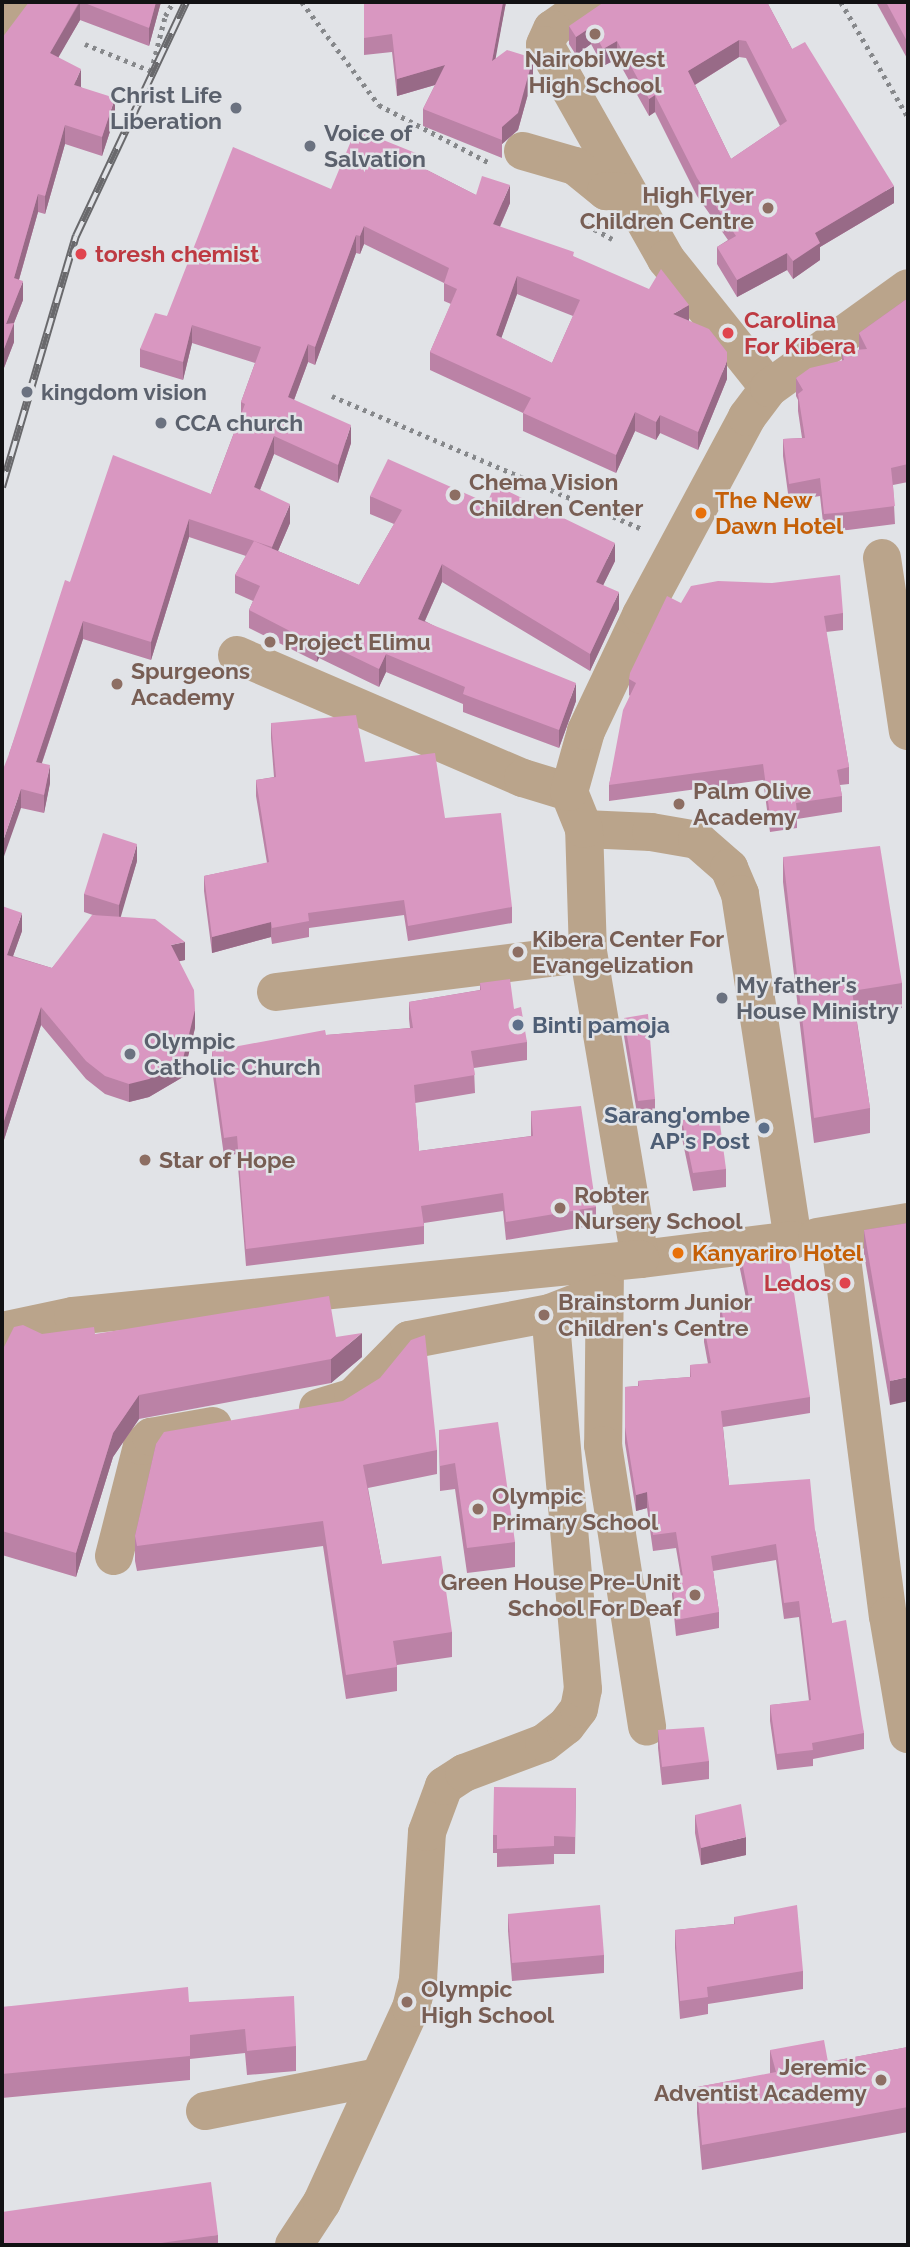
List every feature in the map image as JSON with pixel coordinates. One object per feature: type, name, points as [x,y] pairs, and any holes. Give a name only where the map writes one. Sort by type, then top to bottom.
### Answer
[{"type":"street","points":[[2,26],[16,2]]},
{"type":"street","points":[[591,2],[552,29],[545,45],[666,259],[769,388]]},
{"type":"street","points":[[509,159],[575,166],[606,191],[627,192]]},
{"type":"street","points":[[647,1727],[603,1445],[616,1271],[588,953],[584,829],[569,792],[586,731],[678,544],[747,417],[769,388],[908,288]]},
{"type":"street","points":[[880,557],[908,731]]},
{"type":"street","points":[[237,655],[502,769],[569,792]]},
{"type":"street","points":[[584,829],[652,832],[697,840],[729,867],[740,894],[793,1240]]},
{"type":"street","points":[[276,992],[588,953]]},
{"type":"street","points":[[2,1331],[73,1316],[616,1271],[908,1222]]},
{"type":"street","points":[[839,1235],[864,1401],[888,1616],[908,1734]]},
{"type":"street","points":[[285,1413],[339,1404],[353,1397],[410,1340],[550,1314],[616,1271]]},
{"type":"street","points":[[294,2245],[322,2202],[411,2008],[418,1979],[427,1832],[444,1786],[464,1773],[544,1743],[566,1726],[579,1709],[583,1689],[550,1314]]},
{"type":"street","points":[[114,1556],[136,1460],[150,1437],[245,1420]]},
{"type":"street","points":[[205,2111],[379,2077]]},
{"type":"path","points":[[85,44],[151,71],[164,16],[173,2]]},
{"type":"path","points":[[302,2],[379,105],[509,159]]},
{"type":"path","points":[[841,2],[908,117]]},
{"type":"path","points":[[580,219],[598,234],[666,259]]},
{"type":"path","points":[[332,397],[678,544]]},
{"type":"building","points":[[29,2],[79,2],[50,53],[81,69],[74,85],[115,98],[102,137],[65,125],[45,196],[38,194],[14,278],[23,281],[6,324],[14,323],[2,354],[2,38]]},
{"type":"building","points":[[82,2],[156,2],[149,28]]},
{"type":"building","points":[[364,2],[503,2],[492,61],[507,50],[533,58],[518,113],[502,127],[502,140],[423,109],[445,65],[397,79],[392,34],[364,38]]},
{"type":"building","points":[[604,2],[767,2],[792,49],[805,42],[894,186],[815,233],[820,243],[793,261],[787,253],[737,280],[717,247],[736,236],[697,178],[655,95],[649,99],[617,41],[603,49],[591,27],[576,37],[569,26]],"holes":[[[739,40],[746,41],[787,121],[731,159],[688,71]]]},
{"type":"building","points":[[886,2],[908,2],[908,43]]},
{"type":"building","points":[[356,129],[423,156],[419,166],[476,195],[482,176],[510,185],[493,224],[574,252],[573,256],[649,289],[661,269],[689,305],[673,314],[709,329],[727,352],[727,361],[698,432],[660,415],[656,422],[635,412],[616,455],[523,413],[531,398],[430,352],[457,289],[444,283],[449,268],[364,226],[360,236],[356,235],[315,347],[308,344],[288,397],[351,425],[338,465],[274,436],[254,487],[290,504],[272,547],[189,519],[151,642],[83,621],[36,762],[50,765],[44,795],[21,789],[2,844],[2,772],[65,580],[70,582],[113,455],[211,494],[245,404],[241,402],[261,347],[192,325],[183,362],[140,349],[155,313],[167,316],[233,147],[331,189]],"holes":[[[517,276],[580,300],[552,363],[496,335]]]},
{"type":"building","points":[[908,298],[908,464],[891,468],[895,506],[824,514],[820,478],[789,484],[783,439],[805,438],[798,394],[803,390],[796,378],[810,368],[844,360],[842,351],[867,349],[859,333]]},
{"type":"building","points":[[388,459],[487,503],[495,485],[615,543],[596,582],[619,592],[590,654],[442,564],[418,619],[576,683],[559,730],[463,694],[465,687],[386,654],[379,669],[319,640],[317,645],[249,610],[260,586],[235,575],[254,541],[359,585],[402,510],[370,496]]},
{"type":"building","points":[[840,575],[843,613],[824,616],[849,767],[837,770],[842,796],[796,803],[797,812],[770,816],[763,764],[609,785],[623,710],[636,683],[629,679],[630,673],[667,596],[681,603],[691,586],[718,581],[772,583]]},
{"type":"building","points":[[356,715],[365,762],[435,753],[445,818],[501,813],[512,907],[408,926],[404,900],[308,913],[309,921],[272,928],[271,922],[212,937],[204,876],[269,862],[256,780],[276,777],[271,723]]},
{"type":"building","points":[[103,833],[137,844],[119,905],[84,894]]},
{"type":"building","points":[[880,846],[902,983],[852,991],[870,1108],[814,1118],[783,857]]},
{"type":"building","points":[[2,906],[22,913],[7,955],[52,968],[92,915],[155,919],[185,942],[171,945],[194,990],[195,1010],[183,1059],[149,1079],[129,1084],[105,1076],[86,1061],[41,1007],[2,1127]]},
{"type":"building","points":[[510,979],[514,1009],[521,1007],[527,1042],[471,1051],[475,1075],[414,1085],[419,1151],[533,1136],[531,1111],[581,1106],[596,1207],[506,1222],[503,1193],[421,1206],[424,1226],[246,1249],[237,1136],[224,1138],[212,1051],[325,1030],[326,1035],[413,1028],[409,1002],[481,990],[480,983]]},
{"type":"building","points":[[648,1014],[655,1099],[638,1101],[624,1018]]},
{"type":"building","points":[[719,1116],[726,1169],[693,1173],[682,1120]]},
{"type":"building","points":[[908,1223],[908,1377],[890,1381],[864,1230]]},
{"type":"building","points":[[787,1247],[810,1397],[721,1411],[729,1485],[810,1479],[815,1530],[832,1623],[846,1620],[864,1733],[812,1743],[813,1750],[777,1754],[770,1705],[811,1700],[799,1601],[784,1603],[776,1544],[711,1556],[719,1612],[676,1620],[672,1579],[683,1577],[676,1532],[653,1535],[647,1492],[636,1495],[625,1427],[625,1387],[639,1386],[638,1381],[691,1377],[690,1365],[711,1363],[704,1326],[724,1324],[720,1301],[749,1297],[740,1252]]},
{"type":"building","points":[[329,1296],[336,1337],[362,1333],[331,1359],[139,1395],[113,1433],[76,1553],[2,1531],[2,1351],[14,1327],[23,1325],[42,1334],[94,1327],[95,1334]]},
{"type":"building","points":[[425,1335],[437,1450],[363,1465],[382,1564],[441,1556],[452,1632],[393,1641],[397,1667],[346,1675],[323,1521],[137,1546],[135,1536],[156,1444],[164,1432],[343,1401],[380,1378],[411,1340]]},
{"type":"building","points":[[498,1422],[515,1542],[467,1548],[455,1463],[440,1466],[439,1430]]},
{"type":"building","points":[[704,1727],[709,1761],[662,1767],[658,1730]]},
{"type":"building","points":[[494,1787],[576,1788],[575,1837],[554,1836],[554,1846],[497,1849],[497,1835],[493,1835]]},
{"type":"building","points":[[741,1804],[746,1837],[701,1848],[695,1815]]},
{"type":"building","points":[[600,1905],[604,1955],[512,1963],[508,1914]]},
{"type":"building","points":[[797,1905],[803,1971],[707,1987],[708,1997],[680,2001],[675,1930],[735,1924],[734,1917]]},
{"type":"building","points":[[188,1987],[189,2002],[294,1996],[296,2046],[247,2051],[245,2029],[190,2035],[190,2056],[2,2074],[2,2007]]},
{"type":"building","points":[[824,2040],[828,2062],[908,2047],[908,2107],[702,2145],[697,2087],[776,2072],[770,2050]]},
{"type":"building","points":[[211,2182],[218,2235],[147,2245],[2,2245],[2,2212]]},
{"type":"railway","points":[[2,487],[76,236],[186,2]]},
{"type":"place","name":"Nairobi West High School","points":[[595,34]]},
{"type":"place","name":"Christ Life Liberation","points":[[236,108]]},
{"type":"place","name":"Voice of Salvation","points":[[310,146]]},
{"type":"place","name":"High Flyer Children Centre","points":[[768,208]]},
{"type":"place","name":"toresh chemist","points":[[81,254]]},
{"type":"place","name":"Carolina For Kibera","points":[[728,333]]},
{"type":"place","name":"kingdom vision","points":[[27,392]]},
{"type":"place","name":"CCA church","points":[[161,423]]},
{"type":"place","name":"Chema Vision Children Center","points":[[455,495]]},
{"type":"place","name":"The New Dawn Hotel","points":[[701,513]]},
{"type":"place","name":"Project Elimu","points":[[270,642]]},
{"type":"place","name":"Spurgeons Academy","points":[[117,684]]},
{"type":"place","name":"Palm Olive Academy","points":[[679,804]]},
{"type":"place","name":"Kibera Center For Evangelization","points":[[518,952]]},
{"type":"place","name":"My father's House Ministry","points":[[722,998]]},
{"type":"place","name":"Binti pamoja","points":[[518,1025]]},
{"type":"place","name":"Olympic Catholic Church","points":[[130,1054]]},
{"type":"place","name":"Sarang'ombe AP's Post","points":[[764,1128]]},
{"type":"place","name":"Star of Hope","points":[[145,1160]]},
{"type":"place","name":"Robter Nursery School","points":[[560,1208]]},
{"type":"place","name":"Kanyariro Hotel","points":[[678,1253]]},
{"type":"place","name":"Ledos","points":[[845,1283]]},
{"type":"place","name":"Brainstorm Junior Children's Centre","points":[[544,1315]]},
{"type":"place","name":"Olympic Primary School","points":[[478,1509]]},
{"type":"place","name":"Green House Pre-Unit School For Deaf","points":[[695,1595]]},
{"type":"place","name":"Olympic High School","points":[[407,2002]]},
{"type":"place","name":"Jeremic Adventist Academy","points":[[881,2080]]}]
